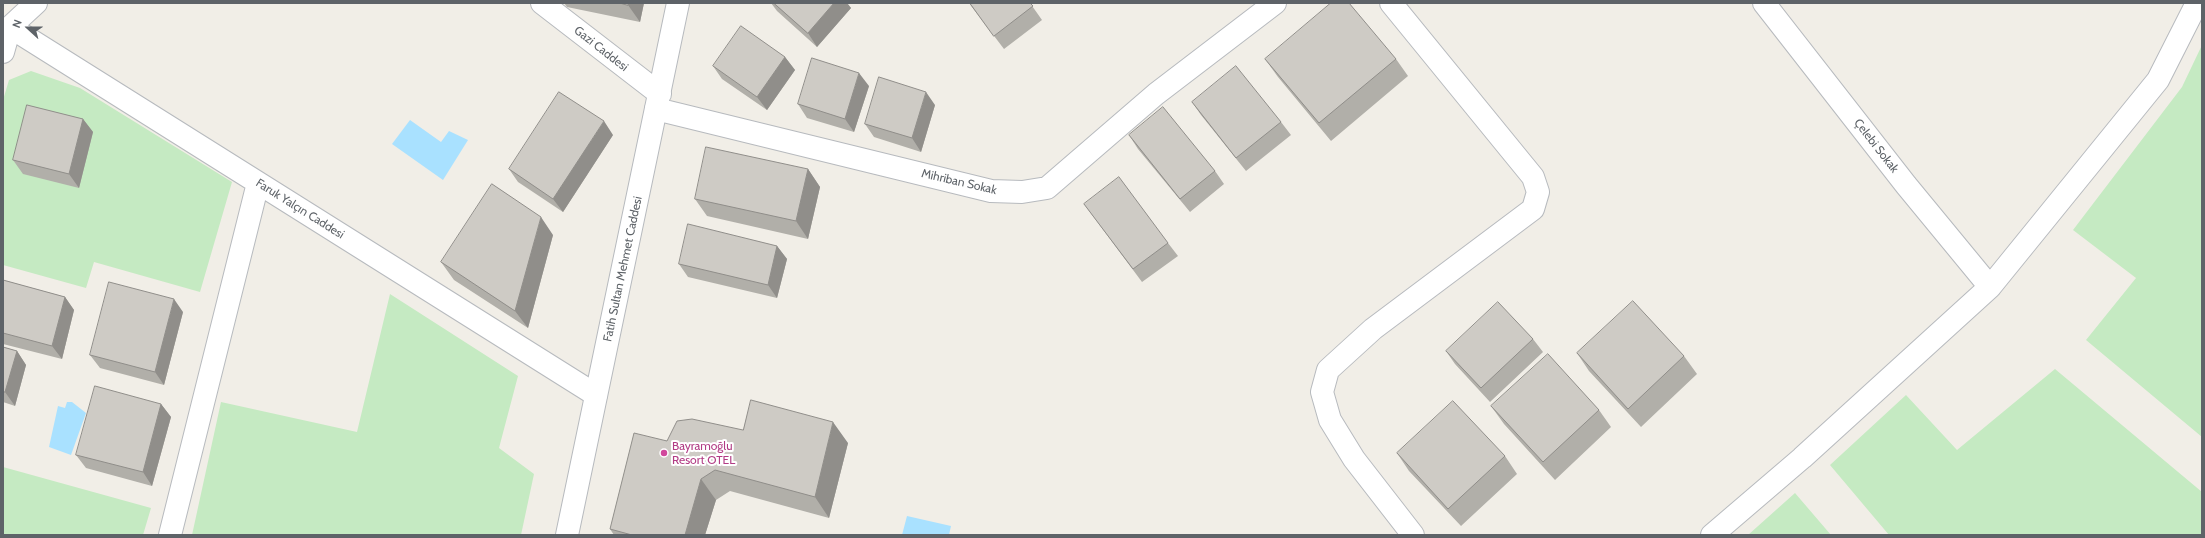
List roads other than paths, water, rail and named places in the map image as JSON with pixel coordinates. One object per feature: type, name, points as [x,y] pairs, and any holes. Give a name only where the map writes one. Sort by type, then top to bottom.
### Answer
[{"type":"street","points":[[3,52],[6,28],[36,3]]},
{"type":"street","name":"Gazi Caddesi","points":[[542,3],[658,102]]},
{"type":"street","name":"Fatih Sultan Mehmet Caddesi","points":[[567,535],[678,3]]},
{"type":"street","name":"Mihriban Sokak","points":[[658,102],[991,191],[1022,192],[1047,188],[1156,94],[1275,3]]},
{"type":"street","points":[[1391,3],[1533,177],[1538,192],[1533,209],[1373,329],[1328,370],[1322,392],[1330,420],[1354,459],[1413,535]]},
{"type":"street","name":"Çelebi Sokak","points":[[1764,3],[1906,185],[1990,287]]},
{"type":"street","points":[[1712,535],[1802,458],[1990,287],[2158,80],[2197,3]]},
{"type":"street","name":"Faruk Yalçın Caddesi","points":[[6,28],[258,183],[596,395]]},
{"type":"street","points":[[170,535],[258,183]]},
{"type":"water","points":[[410,120],[441,142],[449,131],[468,140],[443,180],[392,144]]},
{"type":"water","points":[[67,402],[72,402],[86,413],[71,455],[49,447],[58,406],[65,408]]},
{"type":"water","points":[[907,516],[951,526],[949,535],[902,535]]},
{"type":"place","name":"Bayramoğlu Resort OTEL","points":[[664,453]]}]
